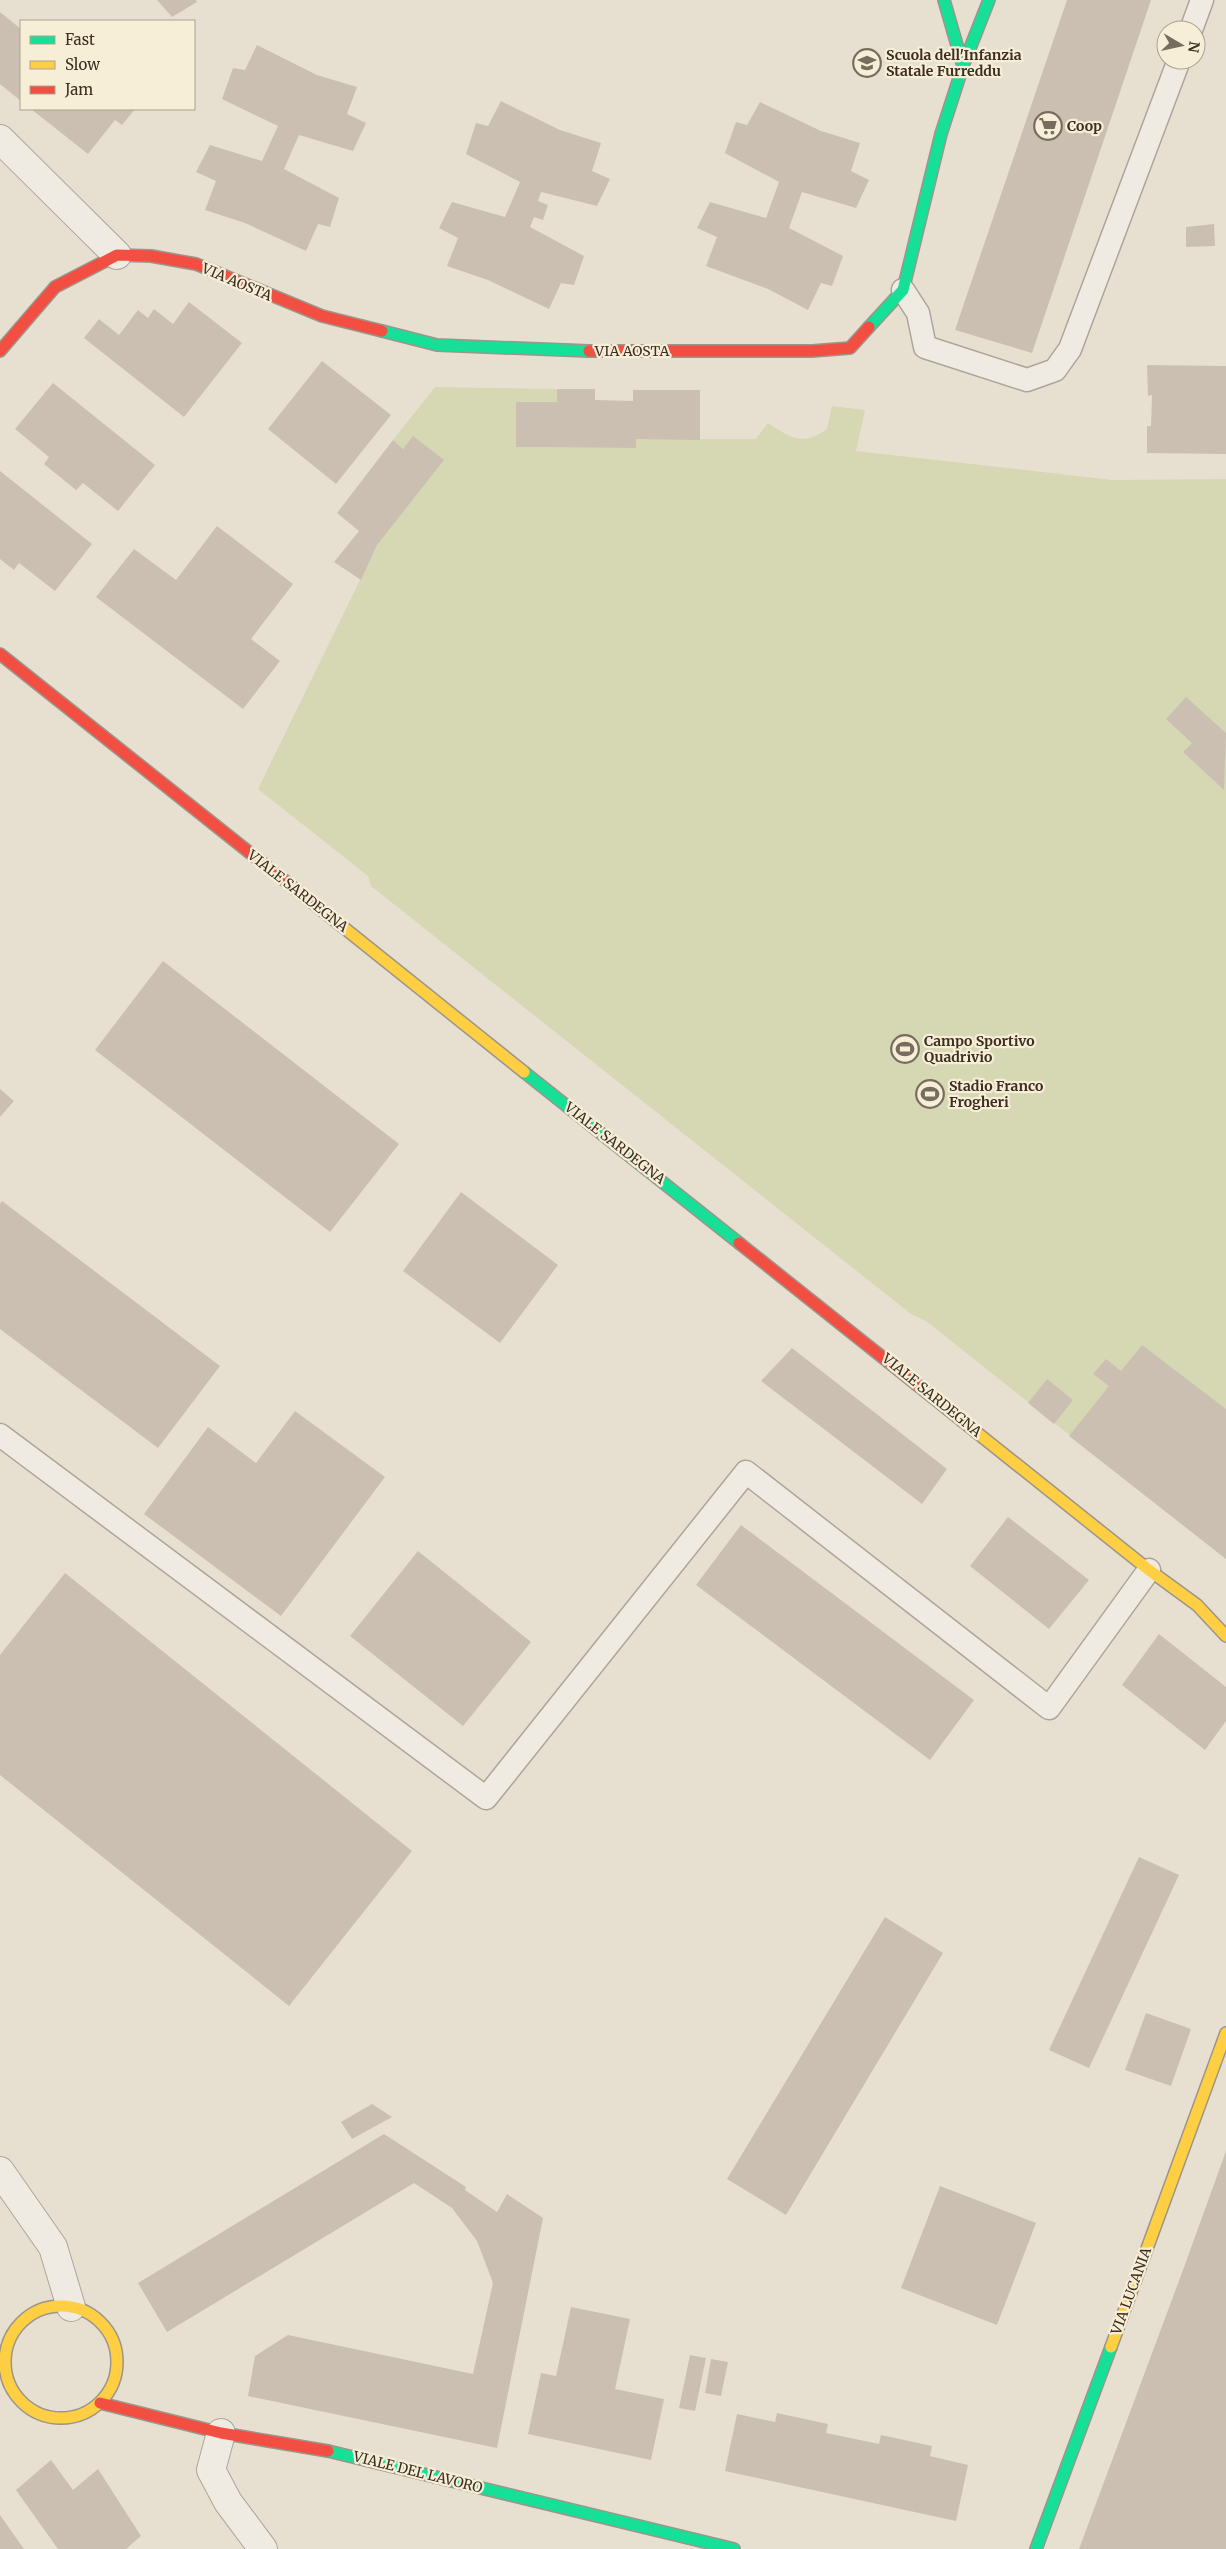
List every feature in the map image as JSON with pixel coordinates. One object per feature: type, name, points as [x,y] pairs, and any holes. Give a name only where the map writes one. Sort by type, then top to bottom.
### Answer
[{"type":"street","points":[[944,0],[963,66]]},
{"type":"street","name":"VIA AOSTA","points":[[0,351],[55,287],[118,255],[150,256],[196,264],[322,316],[437,345],[564,351],[802,351],[850,348],[903,290],[928,179],[963,66],[989,0]]},
{"type":"street","points":[[0,139],[118,255]]},
{"type":"street","name":"VIALE SARDEGNA","points":[[0,654],[1149,1570],[1197,1605],[1226,1636]]},
{"type":"street","points":[[1197,1605],[1226,1616]]},
{"type":"street","name":"VIA LUCANIA","points":[[1036,2549],[1226,2033]]},
{"type":"street","points":[[0,2172],[53,2247],[71,2306]]},
{"type":"street","points":[[54,2306],[71,2306],[88,2312],[102,2323],[112,2338],[117,2355],[116,2373],[110,2389],[100,2404],[85,2414],[68,2419],[50,2418],[34,2412],[20,2402],[10,2387],[4,2370],[5,2352],[11,2335],[22,2321],[36,2311],[54,2306]]},
{"type":"street","points":[[0,2395],[10,2387]]},
{"type":"street","name":"VIALE DEL LAVORO","points":[[100,2404],[221,2433],[319,2449],[734,2549]]},
{"type":"street","points":[[221,2433],[211,2470],[228,2502],[262,2549]]},
{"type":"lane","points":[[1195,20],[1202,0]]},
{"type":"lane","points":[[903,290],[918,312],[925,346],[1027,380],[1054,370],[1070,349],[1176,70]]},
{"type":"lane","points":[[0,1435],[486,1798],[746,1472],[1049,1708],[1149,1570]]},
{"type":"green space","name":"Stadio Franco Frogheri","points":[[435,387],[557,389],[557,402],[516,447],[636,448],[636,439],[756,439],[768,423],[790,436],[803,439],[811,438],[827,429],[832,406],[865,410],[856,451],[1113,480],[1226,479],[1226,1559],[926,1321],[911,1314],[371,886],[368,876],[258,789],[377,545],[413,437],[403,449],[393,440]]},
{"type":"building","points":[[157,0],[196,0],[197,2],[172,17]]},
{"type":"building","points":[[1067,0],[1151,0],[1032,353],[955,330]]},
{"type":"building","points":[[0,12],[20,28],[20,100],[0,84]]},
{"type":"building","points":[[257,45],[317,75],[357,87],[347,114],[366,123],[353,151],[299,135],[284,169],[339,198],[330,227],[318,224],[306,251],[245,223],[205,210],[216,181],[196,172],[210,145],[262,161],[278,126],[222,99],[233,68],[245,70]]},
{"type":"building","points":[[501,101],[560,130],[601,143],[592,171],[610,179],[597,206],[541,192],[538,201],[548,205],[543,220],[534,217],[530,227],[584,256],[574,285],[561,283],[549,309],[488,280],[447,266],[458,238],[439,228],[452,202],[505,217],[520,182],[466,154],[476,123],[488,126]]},
{"type":"building","points":[[760,102],[821,131],[860,143],[851,171],[869,180],[856,208],[802,192],[789,228],[843,256],[832,286],[821,283],[808,310],[768,289],[706,266],[717,237],[697,228],[710,202],[766,218],[779,182],[725,153],[736,122],[747,125]]},
{"type":"building","points":[[32,110],[134,110],[122,125],[115,120],[88,154]]},
{"type":"building","points":[[1214,224],[1215,246],[1186,247],[1186,227]]},
{"type":"building","points":[[189,302],[242,343],[184,417],[84,338],[99,319],[119,335],[138,310],[148,318],[154,309],[173,324]]},
{"type":"building","points":[[322,361],[391,415],[336,484],[268,429]]},
{"type":"building","points":[[1147,365],[1226,366],[1226,454],[1147,453],[1147,426],[1151,426],[1152,395],[1148,396]]},
{"type":"building","points":[[53,383],[155,465],[118,511],[83,483],[76,490],[44,464],[49,457],[15,429]]},
{"type":"building","points":[[557,389],[595,389],[595,400],[633,401],[633,390],[700,390],[700,440],[636,439],[636,448],[516,447],[516,402],[557,402]]},
{"type":"building","points":[[413,436],[444,460],[377,545],[361,580],[334,562],[359,531],[337,513],[393,440],[403,449]]},
{"type":"building","points":[[0,471],[92,544],[55,591],[19,563],[14,570],[0,559]]},
{"type":"building","points":[[217,526],[293,584],[251,639],[280,661],[243,709],[96,597],[134,549],[176,580]]},
{"type":"building","points":[[1186,697],[1226,733],[1224,790],[1183,752],[1192,743],[1166,719]]},
{"type":"building","points":[[163,961],[399,1144],[330,1232],[95,1050]]},
{"type":"building","points":[[0,1089],[14,1101],[0,1117]]},
{"type":"building","points":[[461,1192],[558,1265],[500,1343],[403,1271]]},
{"type":"building","points":[[2,1201],[220,1366],[158,1448],[0,1329],[0,1204]]},
{"type":"building","points":[[1142,1345],[1226,1409],[1226,1559],[1069,1436],[1109,1386],[1093,1374],[1106,1359],[1121,1371]]},
{"type":"building","points":[[792,1348],[947,1469],[922,1504],[761,1381]]},
{"type":"building","points":[[1047,1379],[1073,1400],[1054,1424],[1028,1403]]},
{"type":"building","points":[[295,1411],[385,1477],[281,1616],[144,1514],[208,1427],[256,1463]]},
{"type":"building","points":[[1008,1517],[1089,1580],[1049,1629],[970,1566]]},
{"type":"building","points":[[741,1525],[974,1700],[930,1760],[696,1585]]},
{"type":"building","points":[[418,1551],[531,1642],[463,1726],[350,1636]]},
{"type":"building","points":[[65,1573],[412,1851],[289,2006],[0,1775],[0,1655]]},
{"type":"building","points":[[1159,1634],[1226,1687],[1226,1721],[1205,1750],[1122,1685]]},
{"type":"building","points":[[1139,1857],[1179,1875],[1089,2068],[1049,2050]]},
{"type":"building","points":[[885,1917],[943,1953],[786,2215],[727,2179]]},
{"type":"building","points":[[1146,2013],[1191,2029],[1171,2086],[1125,2070]]},
{"type":"building","points":[[372,2104],[392,2117],[352,2139],[341,2122]]},
{"type":"building","points":[[384,2134],[466,2187],[465,2190],[497,2212],[507,2194],[543,2218],[497,2448],[248,2396],[255,2356],[288,2335],[473,2374],[493,2283],[477,2241],[452,2208],[414,2183],[167,2332],[138,2283]]},
{"type":"building","points":[[1226,2151],[1226,2549],[1079,2549],[1183,2270]]},
{"type":"building","points":[[940,2186],[1036,2223],[997,2325],[901,2288]]},
{"type":"building","points":[[571,2307],[630,2319],[615,2389],[664,2399],[651,2460],[528,2434],[541,2373],[556,2376]]},
{"type":"building","points":[[690,2355],[706,2358],[695,2411],[679,2408]]},
{"type":"building","points":[[711,2359],[728,2362],[721,2396],[705,2393]]},
{"type":"building","points":[[777,2413],[828,2424],[826,2433],[879,2444],[881,2435],[932,2446],[930,2456],[968,2465],[956,2521],[725,2471],[737,2414],[775,2422]]},
{"type":"building","points":[[51,2460],[73,2490],[98,2469],[141,2536],[126,2549],[58,2549],[16,2490]]},
{"type":"building","points":[[0,2515],[24,2549],[0,2549]]},
{"type":"traffic: fast","points":[[944,0],[963,66]]},
{"type":"traffic: fast","points":[[869,327],[903,290],[941,134],[963,66],[989,0]]},
{"type":"traffic: fast","points":[[382,331],[437,345],[589,351]]},
{"type":"traffic: fast","points":[[524,1072],[739,1243]]},
{"type":"traffic: fast","points":[[1036,2549],[1111,2347]]},
{"type":"traffic: fast","points":[[328,2451],[734,2549]]},
{"type":"traffic: slow","points":[[338,923],[524,1072]]},
{"type":"traffic: slow","points":[[916,1384],[1149,1570],[1197,1605],[1226,1636]]},
{"type":"traffic: slow","points":[[1111,2347],[1226,2033]]},
{"type":"traffic: slow","points":[[61,2306],[83,2310],[101,2322],[113,2340],[117,2362],[113,2384],[101,2402],[83,2414],[61,2418],[39,2414],[21,2402],[9,2384],[5,2362],[9,2340],[21,2322],[39,2310],[61,2306]]},
{"type":"traffic: jam","points":[[0,351],[55,287],[117,255],[151,256],[196,264],[322,316],[382,331]]},
{"type":"traffic: jam","points":[[589,351],[812,351],[850,348],[869,327]]},
{"type":"traffic: jam","points":[[0,654],[338,923]]},
{"type":"traffic: jam","points":[[739,1243],[916,1384]]},
{"type":"traffic: jam","points":[[100,2403],[221,2433],[328,2451]]},
{"type":"place","name":"Scuola dell'Infanzia Statale Furreddu","points":[[867,63]]},
{"type":"place","name":"Coop","points":[[1048,126]]},
{"type":"place","name":"Campo Sportivo Quadrivio","points":[[905,1049]]},
{"type":"place","name":"Stadio Franco Frogheri","points":[[930,1094]]}]
